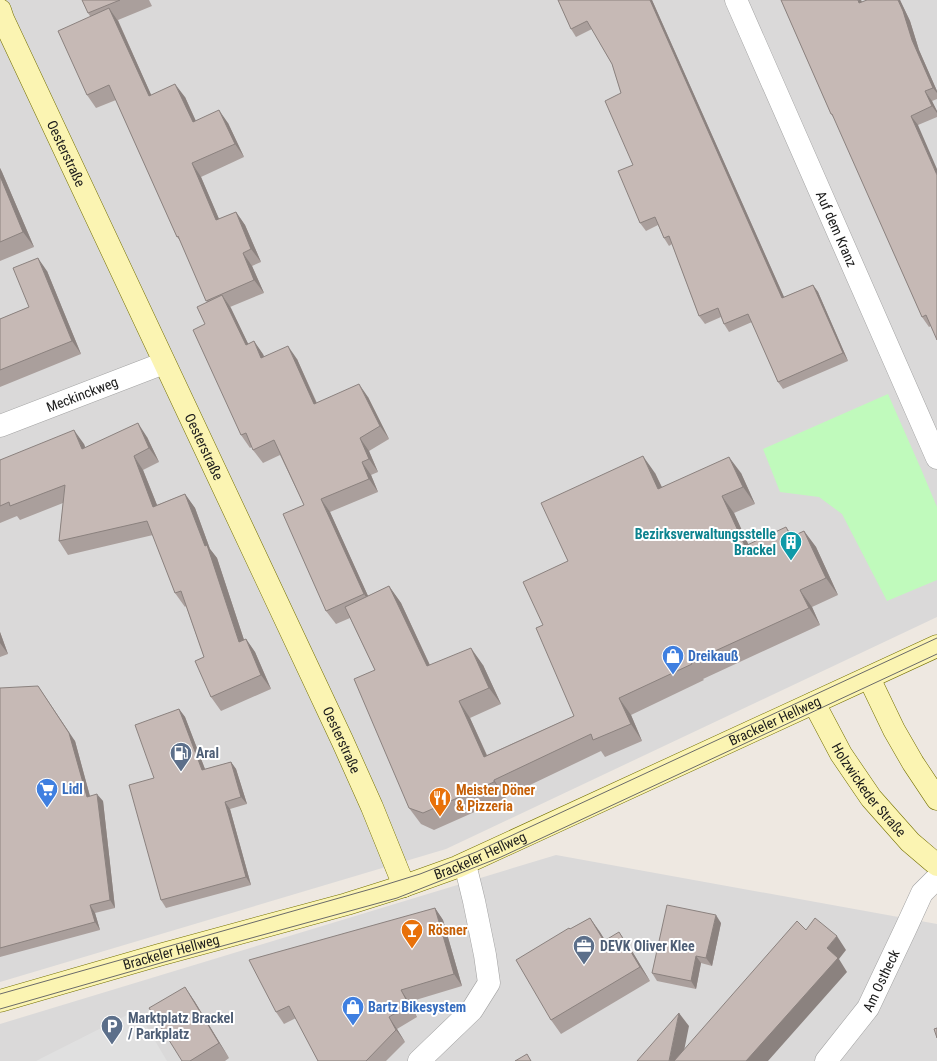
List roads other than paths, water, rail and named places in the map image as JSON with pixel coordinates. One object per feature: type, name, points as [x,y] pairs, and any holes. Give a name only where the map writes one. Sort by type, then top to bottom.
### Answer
[{"type":"main road","name":"Oesterstraße","points":[[0,10],[164,363],[342,740],[372,807],[404,886]]},
{"type":"main road","name":"Brackeler Hellweg","points":[[0,1001],[159,955],[347,904],[404,886],[464,864],[937,646]]},
{"type":"main road","points":[[869,678],[894,730],[913,763],[937,798]]},
{"type":"main road","name":"Holzwickeder Straße","points":[[814,703],[840,754],[871,798],[910,842],[937,865]]},
{"type":"street","name":"Auf dem Kranz","points":[[736,0],[937,458]]},
{"type":"street","name":"Meckinckweg","points":[[0,426],[164,363]]},
{"type":"street","points":[[419,1061],[472,1010],[489,983],[474,901],[464,864]]},
{"type":"street","name":"Am Ostheck","points":[[826,1061],[868,1008],[906,930],[922,893],[937,878]]},
{"type":"tram line","points":[[0,994],[420,874],[476,852],[937,638]]},
{"type":"tram line","points":[[0,1009],[397,898],[501,857],[937,654]]},
{"type":"place","name":"Bezirksverwaltungsstelle Brackel","points":[[791,562]]},
{"type":"place","name":"Dreikauß","points":[[673,676]]},
{"type":"place","name":"Aral","points":[[181,772]]},
{"type":"place","name":"Lidl","points":[[47,808]]},
{"type":"place","name":"Meister Döner & Pizzeria","points":[[440,818]]},
{"type":"place","name":"Rösner","points":[[412,950]]},
{"type":"place","name":"DEVK Oliver Klee","points":[[584,966]]},
{"type":"place","name":"Bartz Bikesystem","points":[[353,1026]]},
{"type":"place","name":"Marktplatz Brackel / Parkplatz","points":[[112,1046]]}]
